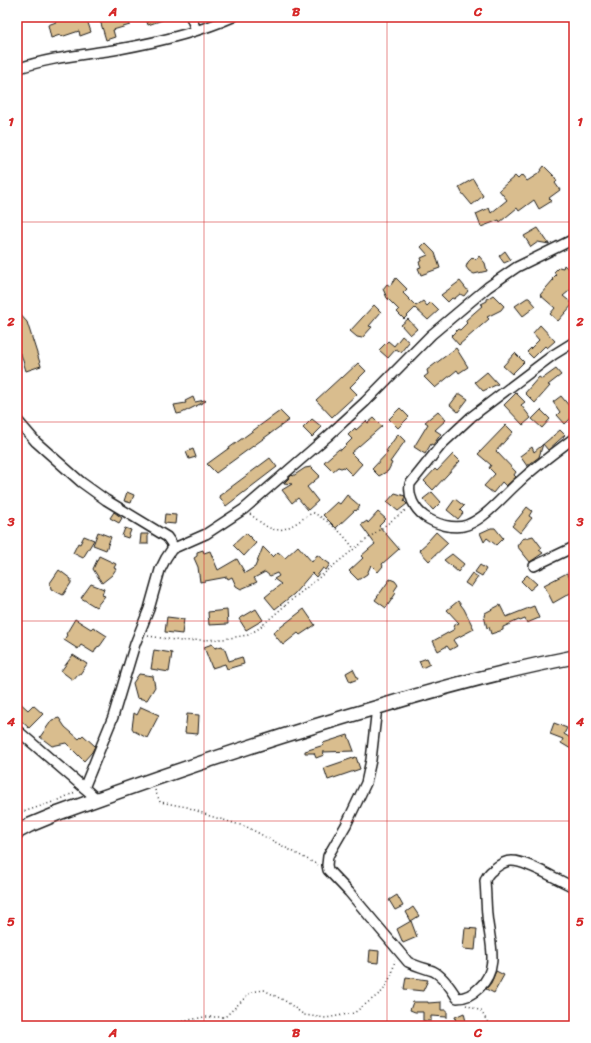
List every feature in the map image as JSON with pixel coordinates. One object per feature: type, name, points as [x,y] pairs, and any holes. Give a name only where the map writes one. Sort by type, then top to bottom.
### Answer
[{"type":"highway","points":[[17,832],[39,821],[98,799],[274,738],[425,693],[493,675],[574,657]]},
{"type":"street","points":[[191,17],[196,30]]},
{"type":"street","points":[[17,69],[57,58],[146,44],[173,38],[233,17]]},
{"type":"street","points":[[84,788],[113,717],[138,634],[149,609],[162,564],[172,549],[206,534],[222,525],[244,509],[365,402],[431,335],[452,316],[505,275],[528,261],[574,239]]},
{"type":"street","points":[[574,342],[553,355],[509,387],[471,417],[442,444],[410,484],[410,494],[414,504],[422,515],[439,524],[459,527],[467,525],[484,515],[541,462],[574,438]]},
{"type":"street","points":[[17,420],[36,442],[81,482],[106,500],[168,537],[172,544],[172,549]]},
{"type":"street","points":[[534,566],[574,547]]},
{"type":"street","points":[[377,707],[373,746],[366,783],[346,825],[328,856],[326,864],[328,870],[398,948],[408,962],[441,976],[457,998],[462,998],[475,992],[487,979],[491,967],[493,956],[487,916],[485,881],[486,877],[491,871],[503,863],[517,861],[574,887]]},
{"type":"street","points":[[17,730],[98,799]]},
{"type":"path","points":[[138,634],[180,641],[223,639],[248,635],[258,629],[289,602],[414,504]]},
{"type":"path","points":[[244,509],[268,528],[273,530],[292,526],[314,513],[325,520],[347,539],[354,550]]},
{"type":"path","points":[[151,781],[160,802],[187,807],[210,816],[247,827],[328,870]]},
{"type":"path","points":[[17,814],[60,800],[84,788]]},
{"type":"path","points":[[159,1026],[204,1017],[225,1016],[251,992],[264,990],[287,1002],[304,1015],[326,1018],[354,1013],[382,991],[392,974],[398,948]]},
{"type":"path","points":[[457,998],[464,1005],[481,1011],[490,1026]]},
{"type":"building","points":[[66,17],[86,17],[91,32],[80,36],[79,31],[61,37],[60,35],[51,38],[48,25],[56,22],[56,20]]},
{"type":"building","points":[[99,17],[128,17],[130,25],[113,30],[115,37],[106,40]]},
{"type":"building","points":[[145,17],[167,17],[168,18],[148,25]]},
{"type":"building","points":[[544,166],[554,176],[557,181],[555,183],[560,190],[549,198],[552,201],[539,209],[534,200],[519,211],[517,208],[500,222],[499,220],[481,227],[476,214],[489,208],[491,213],[507,200],[499,190],[515,176],[518,179],[522,175],[527,181],[538,174]]},
{"type":"building","points":[[473,179],[483,196],[472,205],[459,187]]},
{"type":"building","points":[[538,228],[549,244],[538,242],[531,247],[524,236]]},
{"type":"building","points":[[425,243],[435,253],[440,268],[421,275],[418,268],[421,267],[419,262],[422,261],[421,258],[428,255],[421,247]]},
{"type":"building","points":[[505,251],[511,260],[504,263],[499,256]]},
{"type":"building","points":[[479,256],[485,263],[487,271],[474,274],[466,267],[468,262],[473,257],[476,260]]},
{"type":"building","points":[[564,265],[574,274],[574,287],[563,296],[573,304],[558,321],[550,314],[555,308],[540,295],[553,280],[552,279],[556,275],[554,272],[559,267],[563,268]]},
{"type":"building","points":[[396,278],[407,289],[403,293],[416,306],[423,301],[427,306],[431,302],[439,310],[428,320],[415,308],[404,319],[397,312],[399,310],[387,298],[383,289],[387,284],[390,286]]},
{"type":"building","points":[[460,281],[468,291],[464,296],[460,294],[448,302],[441,295]]},
{"type":"building","points":[[493,295],[504,306],[501,310],[487,317],[489,319],[459,345],[451,336],[458,329],[460,330],[467,323],[466,320],[483,305],[481,304]]},
{"type":"building","points":[[529,298],[536,306],[523,316],[515,306]]},
{"type":"building","points":[[374,305],[381,312],[369,326],[372,327],[362,338],[357,337],[350,331]]},
{"type":"building","points":[[17,311],[27,322],[41,366],[26,371],[21,354],[19,354],[17,348]]},
{"type":"building","points":[[408,319],[417,329],[410,335],[401,325]]},
{"type":"building","points":[[540,325],[555,341],[547,348],[545,346],[533,358],[527,352],[539,340],[533,333]]},
{"type":"building","points":[[402,336],[409,342],[401,352],[396,349],[388,358],[379,350],[388,341],[394,346]]},
{"type":"building","points":[[456,348],[468,367],[459,373],[457,370],[435,388],[424,377],[428,374],[427,370]]},
{"type":"building","points":[[515,353],[524,362],[512,374],[503,366]]},
{"type":"building","points":[[358,363],[366,371],[350,387],[357,394],[332,417],[316,400]]},
{"type":"building","points":[[556,369],[561,375],[548,385],[550,386],[535,403],[525,393],[539,377],[542,379]]},
{"type":"building","points":[[487,372],[498,384],[483,391],[475,382]]},
{"type":"building","points":[[459,393],[468,399],[458,412],[450,405]]},
{"type":"building","points":[[516,393],[525,402],[521,405],[531,418],[523,425],[504,405]]},
{"type":"building","points":[[561,396],[570,407],[574,405],[574,415],[565,424],[557,415],[560,412],[553,402]]},
{"type":"building","points":[[193,397],[195,402],[206,401],[177,414],[174,405],[186,403],[185,401]]},
{"type":"building","points":[[400,408],[409,417],[398,428],[389,419]]},
{"type":"building","points":[[541,410],[550,419],[542,428],[532,419]]},
{"type":"building","points":[[280,411],[289,420],[216,473],[207,464]]},
{"type":"building","points":[[438,411],[446,420],[435,430],[441,434],[433,445],[431,444],[425,454],[414,447],[428,424],[425,422]]},
{"type":"building","points":[[374,418],[382,426],[351,453],[362,464],[352,475],[344,467],[338,467],[333,471],[324,462],[339,449],[341,450],[352,439],[348,435],[355,428],[356,430],[366,421],[368,423]]},
{"type":"building","points":[[312,419],[322,427],[312,437],[303,428]]},
{"type":"building","points":[[506,425],[513,432],[496,451],[516,472],[514,475],[516,477],[506,486],[502,482],[493,493],[484,486],[495,474],[489,468],[491,465],[478,454]]},
{"type":"building","points":[[560,430],[565,435],[548,450],[543,444]]},
{"type":"building","points":[[398,434],[405,441],[390,462],[392,463],[388,471],[379,476],[372,469],[388,452],[386,451]]},
{"type":"building","points":[[543,445],[539,457],[527,466],[520,456],[532,447],[534,452]]},
{"type":"building","points":[[193,449],[196,457],[189,459],[186,452]]},
{"type":"building","points":[[453,454],[460,461],[433,490],[424,481],[435,469],[437,471]]},
{"type":"building","points":[[270,458],[277,467],[226,506],[219,496]]},
{"type":"building","points":[[311,467],[320,476],[307,487],[318,501],[308,510],[298,498],[292,503],[282,490],[292,484],[284,483],[292,475],[293,476],[305,468]]},
{"type":"building","points":[[127,492],[134,495],[131,503],[124,501]]},
{"type":"building","points":[[432,492],[441,502],[433,510],[423,499]]},
{"type":"building","points":[[395,493],[405,496],[404,501],[407,504],[398,511],[387,502]]},
{"type":"building","points":[[347,495],[360,506],[336,528],[323,515],[337,502],[340,504]]},
{"type":"building","points":[[455,499],[464,506],[460,510],[463,513],[458,519],[447,510]]},
{"type":"building","points":[[527,507],[532,511],[529,516],[532,518],[520,533],[512,526]]},
{"type":"building","points":[[114,512],[122,518],[119,523],[110,518]]},
{"type":"building","points":[[378,512],[386,519],[379,526],[399,549],[382,564],[383,566],[378,572],[371,565],[367,574],[358,580],[349,571],[363,558],[361,556],[375,544],[361,525],[367,521],[368,523]]},
{"type":"building","points":[[165,514],[176,515],[175,524],[164,523]]},
{"type":"building","points":[[125,528],[131,530],[128,538],[122,536]]},
{"type":"building","points":[[491,528],[495,528],[503,538],[496,545],[487,538],[484,542],[480,533]]},
{"type":"building","points":[[98,532],[111,537],[106,550],[93,545]]},
{"type":"building","points":[[436,532],[448,543],[429,561],[419,550]]},
{"type":"building","points":[[246,533],[256,543],[244,556],[233,545]]},
{"type":"building","points":[[141,534],[148,534],[148,544],[140,544]]},
{"type":"building","points":[[84,536],[94,540],[83,558],[73,553],[78,543],[80,544]]},
{"type":"building","points":[[533,536],[542,548],[539,550],[543,553],[530,562],[517,546],[522,539]]},
{"type":"building","points":[[298,546],[312,562],[317,555],[330,564],[326,570],[323,568],[316,577],[312,573],[294,594],[275,609],[265,597],[281,584],[274,579],[279,576],[277,573],[270,576],[265,572],[254,578],[257,582],[241,589],[236,586],[232,577],[228,579],[227,577],[200,582],[198,567],[194,558],[197,556],[197,552],[203,550],[204,553],[210,551],[218,570],[237,559],[245,573],[255,567],[263,547],[273,557],[278,552],[285,558]]},
{"type":"building","points":[[452,554],[464,564],[458,572],[444,560]]},
{"type":"building","points":[[99,556],[116,564],[114,568],[116,569],[112,575],[102,583],[93,569]]},
{"type":"building","points":[[480,565],[486,569],[482,576],[475,572]]},
{"type":"building","points":[[59,570],[71,579],[71,583],[63,595],[51,589],[50,583]]},
{"type":"building","points":[[472,573],[478,577],[471,587],[465,583]]},
{"type":"building","points":[[567,573],[574,585],[574,591],[553,603],[544,585]]},
{"type":"building","points":[[527,575],[537,584],[530,590],[521,581]]},
{"type":"building","points":[[390,579],[395,581],[398,585],[394,591],[396,593],[386,608],[375,600]]},
{"type":"building","points":[[91,584],[104,589],[102,595],[105,596],[96,607],[81,598]]},
{"type":"building","points":[[458,601],[464,609],[474,629],[453,640],[457,646],[450,650],[447,646],[438,651],[433,641],[455,629],[453,626],[459,623],[447,610]]},
{"type":"building","points":[[500,605],[506,617],[534,606],[539,618],[527,623],[525,619],[519,620],[503,627],[503,630],[491,634],[489,627],[487,628],[484,616],[485,613]]},
{"type":"building","points":[[256,609],[263,620],[246,630],[239,619]]},
{"type":"building","points":[[304,609],[315,625],[300,635],[298,633],[283,645],[273,633]]},
{"type":"building","points":[[227,610],[228,624],[209,625],[208,612]]},
{"type":"building","points":[[167,617],[184,619],[182,634],[165,632]]},
{"type":"building","points":[[75,619],[91,629],[93,627],[107,636],[100,646],[97,647],[94,653],[81,645],[78,649],[64,640]]},
{"type":"building","points":[[212,644],[215,648],[222,646],[229,661],[242,657],[244,664],[227,669],[225,664],[212,668],[204,647]]},
{"type":"building","points":[[154,650],[172,653],[169,672],[151,669]]},
{"type":"building","points":[[73,655],[87,664],[80,674],[78,674],[73,680],[61,671]]},
{"type":"building","points":[[427,658],[430,664],[422,668],[419,661]]},
{"type":"building","points":[[353,669],[358,679],[350,682],[346,673]]},
{"type":"building","points":[[139,674],[153,676],[155,687],[147,700],[137,698],[133,683]]},
{"type":"building","points":[[17,700],[28,710],[33,705],[43,714],[29,728],[17,717]]},
{"type":"building","points":[[141,707],[159,715],[147,738],[134,731],[132,728],[134,713],[137,715]]},
{"type":"building","points":[[187,714],[199,715],[198,734],[185,733]]},
{"type":"building","points":[[59,718],[65,727],[79,739],[83,735],[95,746],[84,761],[66,743],[52,746],[40,737],[52,720]]},
{"type":"building","points":[[554,723],[567,728],[564,734],[574,740],[574,744],[571,749],[561,743],[563,739],[550,734]]},
{"type":"building","points":[[348,735],[354,751],[323,752],[324,755],[316,758],[314,753],[305,753],[305,751],[324,745],[323,743]]},
{"type":"building","points":[[356,757],[360,769],[328,780],[324,768]]},
{"type":"building","points":[[397,895],[403,906],[395,910],[389,900]]},
{"type":"building","points":[[413,907],[419,916],[411,921],[406,912]]},
{"type":"building","points":[[411,921],[417,937],[403,943],[397,929]]},
{"type":"building","points":[[465,928],[477,929],[475,950],[463,949]]},
{"type":"building","points":[[370,950],[379,951],[378,963],[369,962]]},
{"type":"building","points":[[496,971],[504,975],[494,993],[486,989],[491,983]]},
{"type":"building","points":[[406,977],[428,980],[423,991],[404,989]]},
{"type":"building","points":[[413,1002],[441,1002],[441,1010],[447,1010],[447,1017],[431,1016],[431,1021],[423,1021],[423,1012],[415,1012],[410,1010]]},
{"type":"building","points":[[464,1013],[467,1026],[457,1026],[455,1017]]}]
